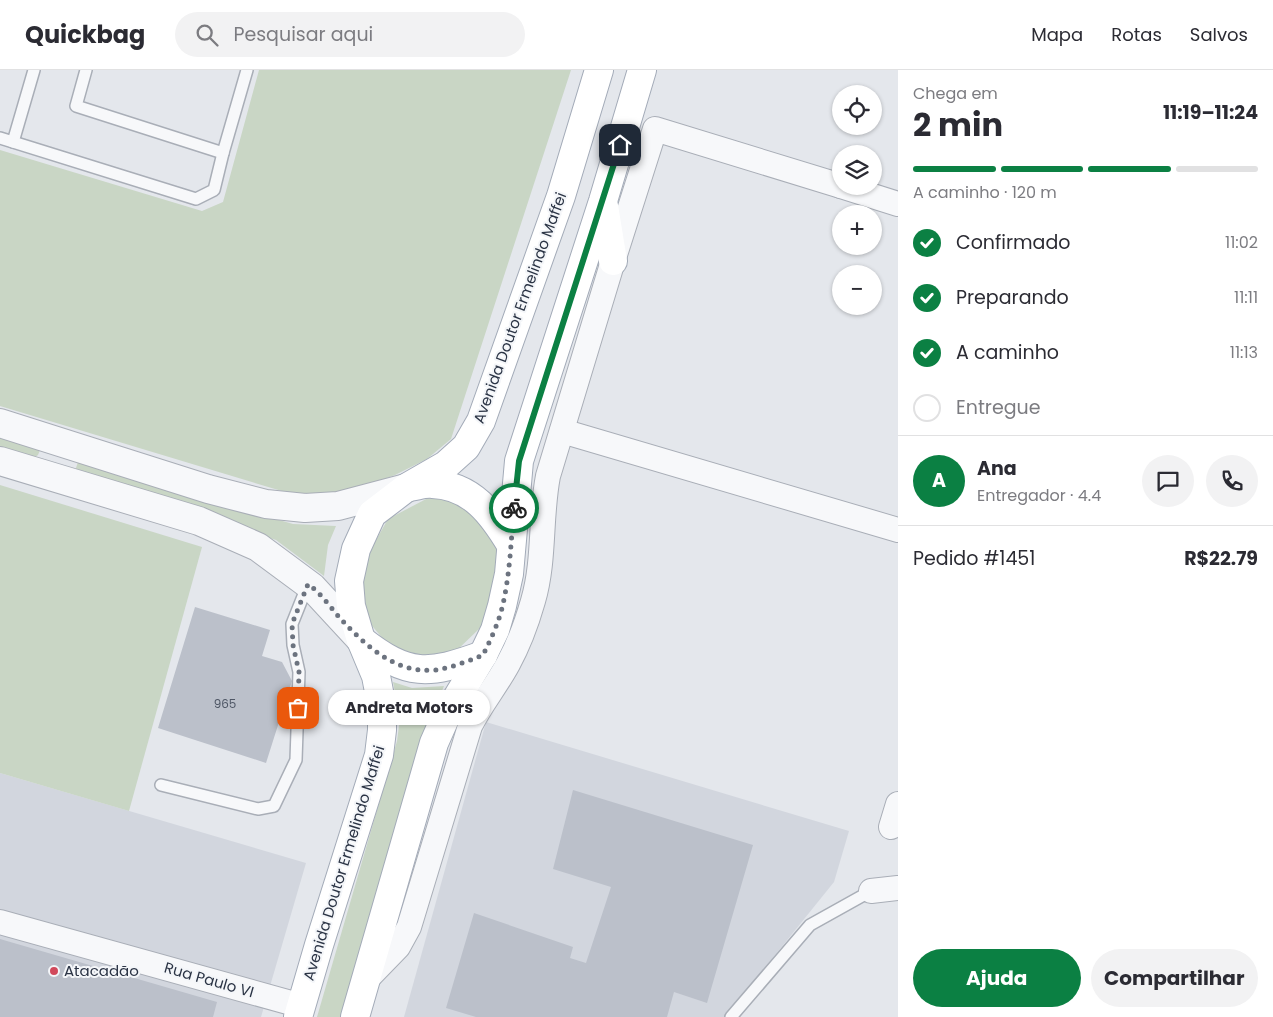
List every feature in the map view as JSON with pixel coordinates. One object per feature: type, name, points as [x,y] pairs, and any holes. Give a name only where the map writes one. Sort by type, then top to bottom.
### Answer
[{"type":"main road","name":"Avenida Doutor Ermelindo Maffei","points":[[300,1012],[319,945],[379,755],[382,707],[376,676],[361,640],[351,606],[349,580],[356,549],[372,514],[406,488],[446,465],[466,447],[481,421],[561,196],[599,70]]},
{"type":"main road","points":[[355,1017],[434,743],[446,716],[483,655],[495,630],[509,574],[519,461],[603,201],[642,70]]},
{"type":"main road","points":[[603,201],[613,261]]},
{"type":"main road","points":[[406,488],[432,484],[458,489],[481,503],[498,524],[511,545]]},
{"type":"main road","points":[[361,640],[381,656],[401,666],[418,670],[436,670],[483,655]]},
{"type":"street","points":[[366,980],[398,947],[408,927],[470,726],[508,664],[525,627],[534,599],[540,564],[545,493],[613,261],[655,129],[832,183]]},
{"type":"street","points":[[870,195],[898,204]]},
{"type":"street","points":[[0,423],[208,488],[266,504],[305,508],[338,506],[406,488]]},
{"type":"street","points":[[562,431],[898,530]]},
{"type":"street","points":[[49,476],[61,442]]},
{"type":"street","points":[[0,461],[199,522],[258,547],[308,584],[361,640]]},
{"type":"street","points":[[890,828],[898,804]]},
{"type":"street","points":[[871,891],[898,888]]},
{"type":"street","name":"Rua Paulo VI","points":[[0,922],[300,1012]]},
{"type":"lane","points":[[13,142],[34,70]]},
{"type":"lane","points":[[86,70],[76,106],[223,153]]},
{"type":"lane","points":[[0,138],[196,200],[214,190],[247,70]]},
{"type":"lane","points":[[161,785],[258,809],[274,806],[296,760],[299,672],[293,645],[292,624],[308,584]]},
{"type":"lane","points":[[731,1017],[810,925],[871,891]]},
{"type":"shaded area","points":[[486,722],[849,831],[834,882],[725,1017],[404,1017]]},
{"type":"shaded area","points":[[0,773],[306,863],[261,1017],[0,1017]]},
{"type":"green space","points":[[259,70],[571,70],[451,439],[427,459],[395,475],[355,490],[326,497],[285,492],[0,406],[0,150],[202,211],[223,202]]},
{"type":"green space","points":[[0,432],[40,450],[38,455],[32,459],[0,449]]},
{"type":"green space","points":[[78,462],[293,524],[336,526],[328,545],[324,576],[276,540],[78,475],[76,468]]},
{"type":"green space","points":[[0,485],[202,547],[129,811],[0,773]]},
{"type":"green space","points":[[428,498],[459,501],[489,524],[497,551],[497,580],[492,607],[479,629],[454,653],[419,660],[389,646],[368,621],[363,586],[368,554],[388,519]]},
{"type":"green space","points":[[393,682],[412,688],[444,686],[432,715],[343,1017],[317,1017],[397,741],[400,718]]},
{"type":"building","points":[[195,607],[270,630],[262,656],[282,662],[292,681],[266,763],[158,728]]},
{"type":"building","points":[[573,790],[753,845],[707,1003],[674,992],[667,1017],[476,1017],[446,1008],[474,913],[573,947],[570,958],[586,963],[611,887],[553,869]]},
{"type":"building","name":"Atacadão","points":[[0,939],[217,1002],[213,1017],[0,1017]]},
{"type":"way so far","points":[[298,708],[299,672],[293,645],[292,624],[308,584],[361,640],[381,656],[401,666],[418,670],[436,670],[483,655],[495,630],[509,574],[514,508]]},
{"type":"place","name":"Andreta Motors","points":[[298,708]]},
{"type":"place","name":"Atacadão","points":[[54,971]]},
{"type":"route","points":[[514,508],[519,461],[530,423],[620,145]]}]
